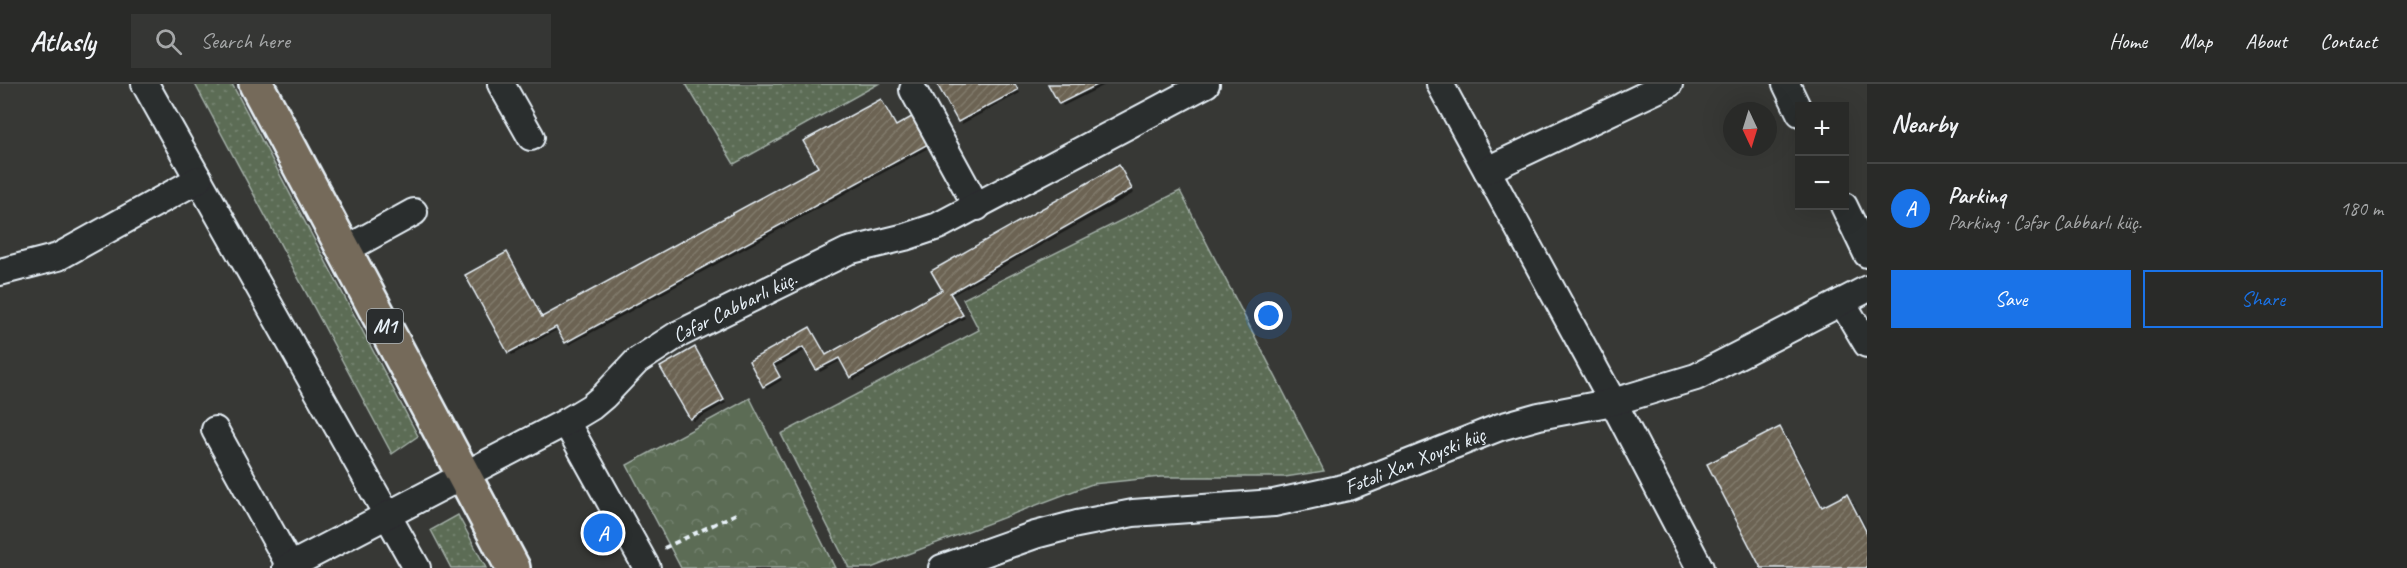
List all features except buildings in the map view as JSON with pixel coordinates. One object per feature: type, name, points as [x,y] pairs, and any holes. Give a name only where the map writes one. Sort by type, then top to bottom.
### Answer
[{"type":"highway","name":"M1","points":[[256,84],[513,568]]},
{"type":"street","points":[[145,84],[417,568]]},
{"type":"street","points":[[501,84],[531,137]]},
{"type":"street","points":[[1440,84],[1613,402],[1700,568]]},
{"type":"street","points":[[1487,170],[1669,84]]},
{"type":"street","points":[[1786,84],[1795,103]]},
{"type":"street","name":"Cəfər Cabbarlı küç.","points":[[288,567],[566,422],[597,402],[636,361],[677,335],[848,250],[906,237],[938,226],[977,207],[1195,86]]},
{"type":"street","points":[[913,90],[977,207]]},
{"type":"street","points":[[0,272],[58,257],[199,179]]},
{"type":"street","points":[[1846,210],[1867,254]]},
{"type":"street","points":[[345,250],[414,212]]},
{"type":"street","name":"Fətəli Xan Xoyski küç","points":[[942,568],[1035,536],[1100,519],[1133,513],[1274,503],[1348,487],[1500,427],[1539,416],[1613,402],[1696,378],[1867,289]]},
{"type":"street","points":[[1842,302],[1867,344]]},
{"type":"street","points":[[566,422],[644,563]]},
{"type":"street","points":[[215,430],[288,567]]},
{"type":"path","points":[[644,563],[736,514]]},
{"type":"green space","points":[[195,84],[232,84],[418,436],[392,454]]},
{"type":"green space","points":[[686,84],[878,84],[734,164]]},
{"type":"green space","points":[[1180,191],[1324,471],[1285,477],[1161,477],[1092,484],[871,568],[849,568],[781,434],[979,330],[963,299]]},
{"type":"green space","points":[[750,398],[835,568],[681,568],[627,465]]},
{"type":"green space","points":[[458,515],[486,568],[451,568],[431,530]]},
{"type":"place","name":"Parkinq","points":[[603,533]]}]
